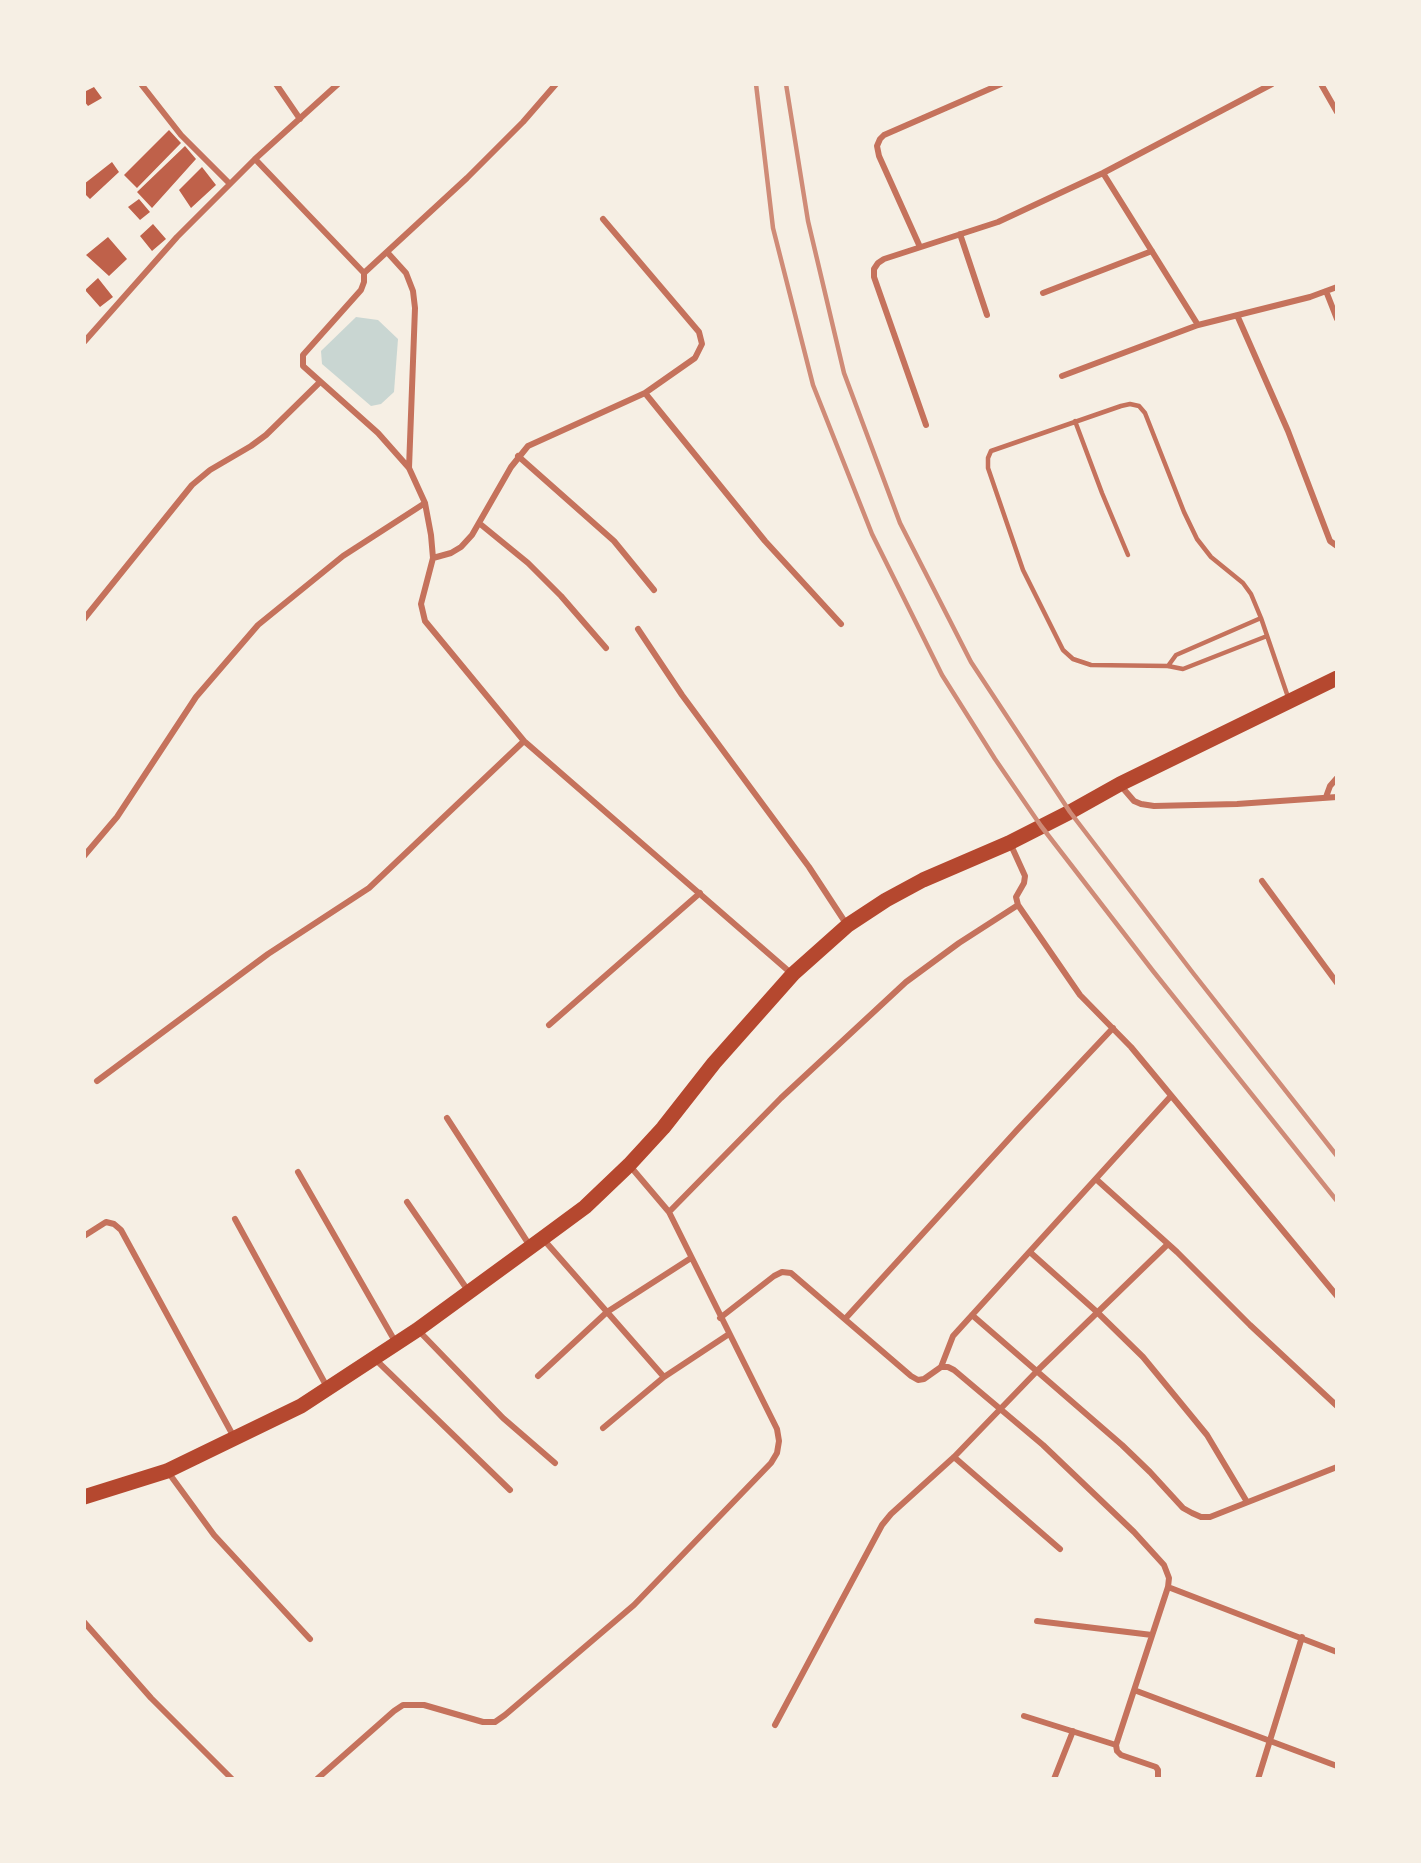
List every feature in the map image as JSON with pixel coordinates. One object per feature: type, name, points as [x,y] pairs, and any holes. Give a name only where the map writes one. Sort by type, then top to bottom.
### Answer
[{"type":"highway","points":[[84,1497],[167,1471],[301,1407],[397,1344],[530,1248],[585,1207],[629,1166],[663,1128],[721,1054],[792,974],[848,925],[886,900],[923,880],[1009,843],[1120,784],[1337,678]]},
{"type":"street","points":[[141,84],[181,135],[230,184]]},
{"type":"street","points":[[276,84],[300,119]]},
{"type":"street","points":[[86,336],[177,237],[255,159],[338,84]]},
{"type":"street","points":[[364,273],[467,178],[523,122],[556,84]]},
{"type":"street","points":[[920,248],[879,156],[877,146],[880,139],[884,135],[1001,84]]},
{"type":"street","points":[[926,425],[874,277],[874,269],[878,263],[884,259],[998,222],[1103,173],[1272,84]]},
{"type":"street","points":[[1320,84],[1337,112]]},
{"type":"street","points":[[255,159],[364,273],[361,290],[303,355],[303,366],[378,433],[409,468],[425,503],[431,535],[433,558],[421,604],[425,621],[524,741],[792,974]]},
{"type":"street","points":[[1103,173],[1198,325]]},
{"type":"street","points":[[433,558],[451,553],[461,547],[472,535],[518,456],[528,446],[645,393],[695,358],[702,344],[699,332],[603,219]]},
{"type":"street","points":[[960,234],[987,315]]},
{"type":"street","points":[[1043,293],[1152,250]]},
{"type":"street","points":[[387,252],[405,273],[413,291],[414,300],[409,468]]},
{"type":"street","points":[[1062,376],[1198,325],[1310,297],[1337,287]]},
{"type":"street","points":[[1326,291],[1337,319]]},
{"type":"street","points":[[1237,315],[1288,431],[1330,541],[1337,546]]},
{"type":"street","points":[[84,619],[192,485],[210,470],[266,435],[320,382]]},
{"type":"street","points":[[645,393],[765,541],[841,624]]},
{"type":"street","points":[[518,456],[614,542],[654,590]]},
{"type":"street","points":[[84,856],[117,817],[196,697],[258,625],[343,556],[425,503]]},
{"type":"street","points":[[479,523],[537,572],[606,648]]},
{"type":"street","points":[[638,629],[695,713],[809,867],[848,925]]},
{"type":"street","points":[[97,1081],[268,954],[369,888],[524,741]]},
{"type":"street","points":[[1326,797],[1330,786],[1337,778]]},
{"type":"street","points":[[1120,784],[1134,801],[1154,806],[1237,804],[1337,797]]},
{"type":"street","points":[[1009,843],[1025,876],[1024,883],[1016,897],[1018,905],[1080,994],[1131,1047],[1337,1296]]},
{"type":"street","points":[[1262,881],[1337,982]]},
{"type":"street","points":[[549,1025],[700,893]]},
{"type":"street","points":[[669,1212],[781,1098],[906,982],[959,943],[1018,905]]},
{"type":"street","points":[[845,1319],[1113,1028]]},
{"type":"street","points":[[720,1318],[774,1276],[782,1272],[791,1273],[911,1376],[924,1380],[941,1367],[953,1336],[972,1314],[1031,1253],[1171,1096]]},
{"type":"street","points":[[447,1118],[530,1248]]},
{"type":"street","points":[[317,1779],[403,1705],[424,1705],[483,1722],[495,1722],[505,1715],[634,1605],[771,1463],[777,1453],[779,1441],[777,1429],[669,1212],[629,1166]]},
{"type":"street","points":[[298,1172],[397,1344]]},
{"type":"street","points":[[1097,1180],[1336,1403]]},
{"type":"street","points":[[407,1202],[469,1292]]},
{"type":"street","points":[[235,1219],[328,1390]]},
{"type":"street","points":[[84,1236],[106,1222],[114,1224],[121,1230],[235,1439]]},
{"type":"street","points":[[543,1238],[664,1377]]},
{"type":"street","points":[[775,1725],[882,1525],[954,1457],[1038,1370],[1168,1244]]},
{"type":"street","points":[[1031,1253],[1143,1357],[1186,1407],[1222,1458],[1247,1502]]},
{"type":"street","points":[[538,1376],[607,1312],[691,1257]]},
{"type":"street","points":[[972,1314],[1122,1445],[1183,1508],[1201,1517],[1210,1516],[1337,1467]]},
{"type":"street","points":[[417,1330],[503,1418],[555,1463]]},
{"type":"street","points":[[603,1428],[664,1377],[729,1334]]},
{"type":"street","points":[[375,1359],[510,1490]]},
{"type":"street","points":[[941,1367],[954,1370],[1043,1445],[1134,1532],[1164,1565],[1169,1578],[1168,1587],[1116,1745],[1121,1755],[1156,1767],[1158,1779]]},
{"type":"street","points":[[954,1457],[1060,1549]]},
{"type":"street","points":[[167,1471],[214,1534],[309,1639]]},
{"type":"street","points":[[1168,1587],[1337,1652]]},
{"type":"street","points":[[1037,1621],[1152,1635]]},
{"type":"street","points":[[84,1622],[151,1698],[232,1779]]},
{"type":"street","points":[[1258,1779],[1302,1637]]},
{"type":"street","points":[[1134,1690],[1337,1766]]},
{"type":"street","points":[[1024,1716],[1116,1745]]},
{"type":"street","points":[[1054,1779],[1072,1731]]},
{"type":"lane","points":[[1267,636],[1183,669],[1168,666],[1091,665],[1073,659],[1063,650],[1023,570],[988,468],[991,451],[1130,404],[1139,406],[1145,412],[1197,539],[1211,557],[1243,583],[1251,594],[1261,618],[1289,700]]},
{"type":"lane","points":[[1075,421],[1128,555]]},
{"type":"lane","points":[[1168,666],[1176,655],[1261,618]]},
{"type":"shaded area","points":[[356,317],[378,320],[398,339],[394,392],[381,404],[371,406],[322,364],[321,351]]},
{"type":"building","points":[[94,87],[102,98],[88,106],[84,101],[84,92]]},
{"type":"building","points":[[169,130],[181,143],[137,188],[124,175]]},
{"type":"building","points":[[185,146],[196,159],[152,208],[137,192]]},
{"type":"building","points":[[112,162],[119,172],[90,199],[84,193],[84,184]]},
{"type":"building","points":[[202,167],[216,185],[191,208],[179,190]]},
{"type":"building","points":[[139,199],[150,212],[140,220],[128,207]]},
{"type":"building","points":[[153,224],[166,239],[152,251],[140,236]]},
{"type":"building","points":[[108,237],[127,259],[109,276],[86,255]]},
{"type":"building","points":[[98,278],[113,297],[100,307],[85,290]]},
{"type":"railway","points":[[756,84],[773,228],[813,385],[872,534],[942,675],[1041,826],[1153,971],[1337,1201]]},
{"type":"railway","points":[[786,84],[808,221],[844,373],[900,523],[971,662],[1070,812],[1337,1156]]}]
